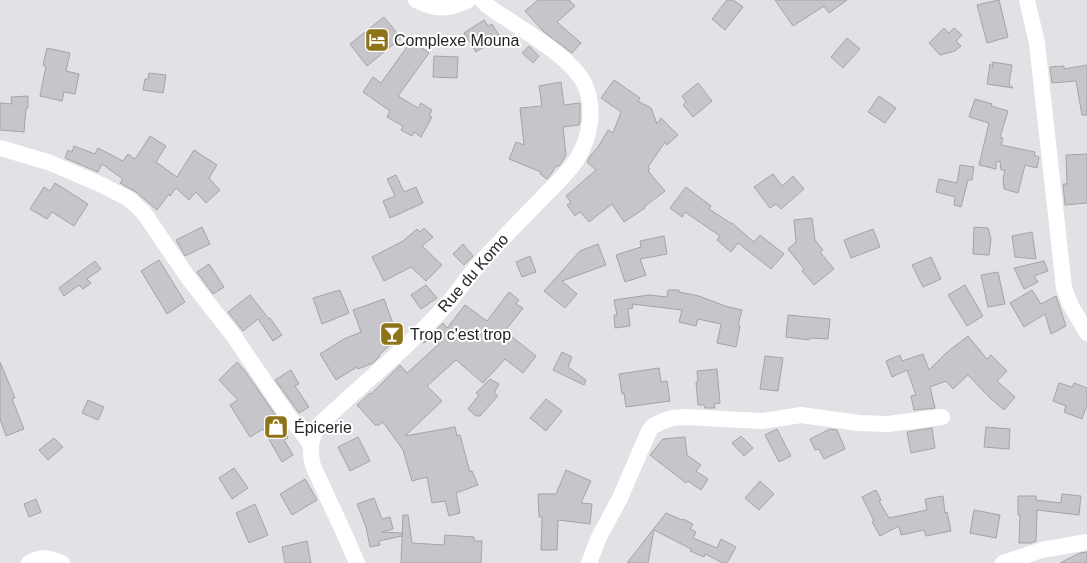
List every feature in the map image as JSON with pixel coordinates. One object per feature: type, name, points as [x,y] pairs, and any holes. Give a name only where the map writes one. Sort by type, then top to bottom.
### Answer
[{"type":"street","points":[[416,0],[436,8],[446,8],[468,0]]},
{"type":"street","name":"Rue du Komo","points":[[310,444],[319,425],[412,340],[449,302],[495,246],[562,178],[576,160],[585,143],[590,123],[590,108],[584,83],[570,65],[551,49],[482,0]]},
{"type":"street","points":[[1027,0],[1036,43],[1064,288],[1071,306],[1087,333]]},
{"type":"street","points":[[0,148],[48,162],[102,185],[129,199],[144,213],[189,279],[233,336],[286,414],[310,444],[313,466],[357,563]]},
{"type":"street","points":[[589,563],[599,536],[620,498],[649,431],[653,426],[664,421],[686,417],[762,421],[801,414],[859,423],[888,424],[942,417]]},
{"type":"street","points":[[1003,563],[1042,550],[1087,542]]},
{"type":"street","points":[[30,563],[39,558],[52,559],[62,563]]},
{"type":"building","points":[[538,0],[569,0],[575,6],[557,22],[581,43],[572,53],[543,31],[525,11]]},
{"type":"building","points":[[727,0],[733,0],[743,7],[725,30],[712,19]]},
{"type":"building","points":[[775,0],[847,0],[829,13],[824,6],[793,26]]},
{"type":"building","points":[[999,0],[1008,37],[987,43],[977,5]]},
{"type":"building","points":[[384,17],[401,38],[367,66],[350,44]]},
{"type":"building","points":[[484,20],[488,26],[492,24],[500,37],[476,52],[464,33]]},
{"type":"building","points":[[944,28],[949,33],[954,28],[962,35],[956,41],[961,46],[955,51],[940,55],[929,43]]},
{"type":"building","points":[[847,38],[860,49],[843,68],[831,57]]},
{"type":"building","points":[[412,40],[429,53],[398,96],[418,108],[421,103],[432,110],[429,116],[432,117],[421,137],[414,132],[412,136],[401,130],[403,126],[387,117],[390,111],[363,92],[373,77],[381,83]]},
{"type":"building","points":[[529,46],[539,56],[533,63],[522,53]]},
{"type":"building","points":[[47,48],[70,53],[66,71],[79,74],[75,94],[64,92],[62,101],[40,96],[46,66],[43,65]]},
{"type":"building","points":[[434,56],[458,57],[457,78],[433,77]]},
{"type":"building","points":[[992,62],[1012,65],[1009,84],[1013,88],[987,84],[990,64],[993,67]]},
{"type":"building","points":[[1087,65],[1087,115],[1082,115],[1076,81],[1052,83],[1050,67],[1064,66],[1064,69]]},
{"type":"building","points":[[149,73],[166,75],[163,93],[143,90],[145,79],[148,79]]},
{"type":"building","points":[[614,80],[640,98],[638,101],[651,108],[657,124],[661,118],[678,135],[667,145],[665,142],[648,167],[650,169],[648,171],[665,191],[624,222],[612,204],[589,222],[580,212],[575,216],[567,205],[571,202],[566,196],[596,170],[587,162],[608,130],[613,133],[621,112],[601,98]]},
{"type":"building","points":[[561,82],[564,105],[580,103],[580,121],[579,125],[563,127],[566,155],[547,179],[540,174],[541,172],[509,159],[516,142],[524,145],[520,108],[542,106],[539,86]]},
{"type":"building","points":[[698,83],[712,101],[693,117],[683,105],[686,102],[682,96]]},
{"type":"building","points":[[28,96],[24,132],[0,130],[0,103],[12,104],[11,97]]},
{"type":"building","points":[[879,96],[896,108],[885,123],[868,112]]},
{"type":"building","points":[[975,99],[1008,111],[1000,137],[1003,138],[1001,145],[1035,152],[1034,155],[1039,157],[1037,168],[1025,165],[1018,193],[1004,189],[1003,179],[1005,170],[1001,170],[1000,161],[996,162],[996,169],[979,165],[989,123],[969,117]]},
{"type":"building","points":[[150,136],[166,146],[156,162],[177,177],[194,150],[217,165],[209,178],[220,190],[206,203],[196,192],[189,200],[176,188],[157,210],[136,192],[120,183],[123,179],[102,164],[98,172],[65,158],[68,150],[72,152],[74,146],[95,154],[98,148],[123,161],[128,154],[135,159]]},
{"type":"building","points":[[1087,154],[1087,203],[1065,205],[1063,184],[1067,184],[1066,155]]},
{"type":"building","points":[[960,165],[974,167],[972,180],[968,180],[961,207],[954,205],[955,197],[936,192],[939,179],[957,183]]},
{"type":"building","points":[[773,174],[782,186],[793,176],[804,189],[781,209],[776,204],[770,208],[754,187]]},
{"type":"building","points":[[396,175],[404,192],[416,187],[423,203],[390,218],[383,201],[395,196],[387,179]]},
{"type":"building","points":[[55,183],[88,204],[74,226],[52,212],[47,219],[30,209],[44,187],[50,191]]},
{"type":"building","points":[[686,187],[711,206],[709,209],[732,223],[754,242],[760,235],[784,254],[771,269],[738,243],[731,252],[717,240],[720,236],[685,212],[682,217],[670,208]]},
{"type":"building","points":[[812,218],[815,240],[823,250],[820,252],[834,269],[814,285],[802,271],[804,269],[788,249],[796,242],[794,220]]},
{"type":"building","points":[[202,227],[210,244],[185,256],[176,240]]},
{"type":"building","points":[[974,227],[988,228],[991,239],[989,255],[973,254]]},
{"type":"building","points":[[424,228],[433,237],[422,246],[442,265],[426,281],[411,267],[384,281],[372,257],[403,241],[417,229],[420,232]]},
{"type":"building","points":[[873,229],[880,247],[851,258],[844,240]]},
{"type":"building","points":[[1032,232],[1036,259],[1015,257],[1012,236]]},
{"type":"building","points":[[664,236],[667,254],[640,259],[646,275],[625,282],[616,255],[641,247],[640,241]]},
{"type":"building","points":[[463,244],[473,256],[464,265],[453,254]]},
{"type":"building","points":[[598,244],[606,265],[562,281],[577,294],[565,308],[544,291],[580,251]]},
{"type":"building","points":[[530,256],[536,272],[522,277],[516,262]]},
{"type":"building","points":[[931,257],[941,279],[923,287],[912,265]]},
{"type":"building","points":[[159,260],[185,302],[167,314],[141,271]]},
{"type":"building","points":[[95,261],[101,269],[87,279],[91,283],[83,289],[79,285],[64,296],[59,288]]},
{"type":"building","points":[[1044,261],[1048,271],[1034,276],[1038,282],[1024,289],[1014,268]]},
{"type":"building","points":[[209,264],[224,287],[213,294],[197,272]]},
{"type":"building","points":[[998,272],[1005,304],[988,307],[981,275]]},
{"type":"building","points":[[426,285],[437,298],[421,309],[411,295]]},
{"type":"building","points":[[965,285],[983,316],[967,326],[948,295]]},
{"type":"building","points":[[340,290],[349,313],[322,324],[313,298]]},
{"type":"building","points":[[668,290],[679,290],[679,292],[699,296],[742,310],[738,325],[740,326],[736,347],[717,343],[721,324],[698,319],[696,326],[679,322],[682,310],[632,304],[633,308],[628,309],[630,326],[615,328],[614,315],[617,315],[614,300],[649,295],[667,297]]},
{"type":"building","points":[[1032,290],[1041,304],[1056,296],[1066,326],[1051,334],[1045,314],[1024,327],[1010,303]]},
{"type":"building","points":[[509,292],[519,300],[516,304],[523,308],[505,331],[536,356],[523,373],[505,359],[483,383],[456,360],[427,386],[442,401],[405,436],[455,427],[457,436],[460,435],[470,472],[472,471],[478,485],[456,493],[460,513],[449,516],[445,501],[432,503],[427,477],[412,481],[403,450],[383,422],[375,425],[357,405],[400,365],[407,373],[439,344],[433,339],[423,343],[443,323],[447,328],[465,305],[487,321]]},
{"type":"building","points":[[250,295],[282,335],[273,341],[258,319],[243,331],[228,312]]},
{"type":"building","points":[[384,299],[395,329],[401,335],[373,363],[358,369],[357,367],[336,380],[320,354],[344,339],[361,332],[353,310]]},
{"type":"building","points":[[788,315],[830,319],[828,339],[810,338],[809,340],[786,337]]},
{"type":"building","points":[[968,336],[987,359],[991,355],[1007,371],[997,381],[1015,397],[1004,410],[968,375],[953,389],[946,381],[930,387],[935,408],[914,410],[911,396],[916,395],[907,370],[892,377],[886,361],[900,355],[902,361],[923,354],[929,370],[946,353]]},
{"type":"building","points":[[562,352],[572,357],[568,367],[586,380],[584,385],[553,370]]},
{"type":"building","points":[[765,356],[783,358],[778,391],[760,389]]},
{"type":"building","points":[[0,362],[15,398],[12,399],[24,429],[6,436],[0,419]]},
{"type":"building","points":[[237,362],[285,429],[288,438],[284,440],[293,455],[282,462],[263,429],[250,437],[230,405],[238,400],[219,380]]},
{"type":"building","points":[[659,368],[661,382],[667,381],[670,401],[626,407],[619,374]]},
{"type":"building","points":[[717,369],[720,403],[714,404],[715,408],[705,408],[704,405],[698,405],[697,371]]},
{"type":"building","points":[[291,370],[299,384],[295,386],[309,407],[299,413],[275,380]]},
{"type":"building","points":[[490,379],[499,384],[494,393],[498,396],[480,416],[476,416],[468,409],[479,395],[476,393]]},
{"type":"building","points":[[1059,383],[1072,387],[1074,383],[1087,388],[1087,405],[1082,419],[1064,412],[1066,406],[1053,401]]},
{"type":"building","points":[[546,399],[562,411],[546,431],[530,418]]},
{"type":"building","points":[[88,400],[104,407],[98,420],[82,413]]},
{"type":"building","points":[[986,427],[1010,429],[1009,449],[984,447]]},
{"type":"building","points":[[932,428],[935,448],[911,453],[907,432]]},
{"type":"building","points":[[777,429],[791,456],[779,462],[765,435]]},
{"type":"building","points":[[830,429],[837,430],[845,449],[824,459],[819,449],[815,450],[810,439]]},
{"type":"building","points":[[741,436],[753,448],[744,456],[732,443]]},
{"type":"building","points":[[358,437],[370,461],[350,471],[338,447]]},
{"type":"building","points":[[685,437],[687,455],[701,465],[696,471],[708,479],[701,490],[688,481],[686,483],[650,455],[663,439]]},
{"type":"building","points":[[54,438],[63,447],[48,460],[39,450]]},
{"type":"building","points":[[234,468],[248,488],[232,499],[219,478]]},
{"type":"building","points":[[566,470],[591,481],[581,503],[592,504],[590,524],[558,520],[557,550],[541,550],[542,517],[539,517],[538,494],[556,494]]},
{"type":"building","points":[[305,479],[317,500],[292,515],[280,494]]},
{"type":"building","points":[[760,481],[774,494],[759,510],[745,498]]},
{"type":"building","points":[[876,490],[881,500],[879,501],[889,518],[927,510],[925,499],[943,496],[945,513],[947,512],[951,531],[926,536],[924,530],[901,535],[899,526],[880,536],[862,497]]},
{"type":"building","points":[[1062,494],[1081,496],[1079,515],[1037,510],[1036,541],[1019,543],[1020,515],[1018,515],[1018,496],[1036,496],[1036,500],[1061,503]]},
{"type":"building","points":[[374,498],[382,519],[390,517],[393,529],[382,532],[402,533],[402,536],[379,541],[380,545],[370,547],[366,527],[357,504]]},
{"type":"building","points":[[36,499],[41,512],[29,517],[24,504]]},
{"type":"building","points":[[255,504],[268,535],[249,543],[236,513]]},
{"type":"building","points":[[974,510],[1000,515],[996,538],[970,533]]},
{"type":"building","points":[[666,513],[693,524],[690,529],[696,532],[693,538],[717,548],[721,539],[736,547],[727,563],[723,563],[705,554],[704,557],[690,551],[691,549],[654,530],[648,563],[627,563]]},
{"type":"building","points":[[403,515],[408,515],[412,543],[444,545],[445,535],[474,537],[474,541],[482,541],[481,563],[401,563]]},
{"type":"building","points":[[307,541],[311,563],[285,563],[282,547]]},
{"type":"building","points":[[1087,552],[1087,563],[1060,563],[1080,553]]},
{"type":"place","name":"Complexe Mouna","points":[[377,40]]},
{"type":"place","name":"Trop c'est trop","points":[[392,334]]},
{"type":"place","name":"Épicerie","points":[[276,427]]}]
